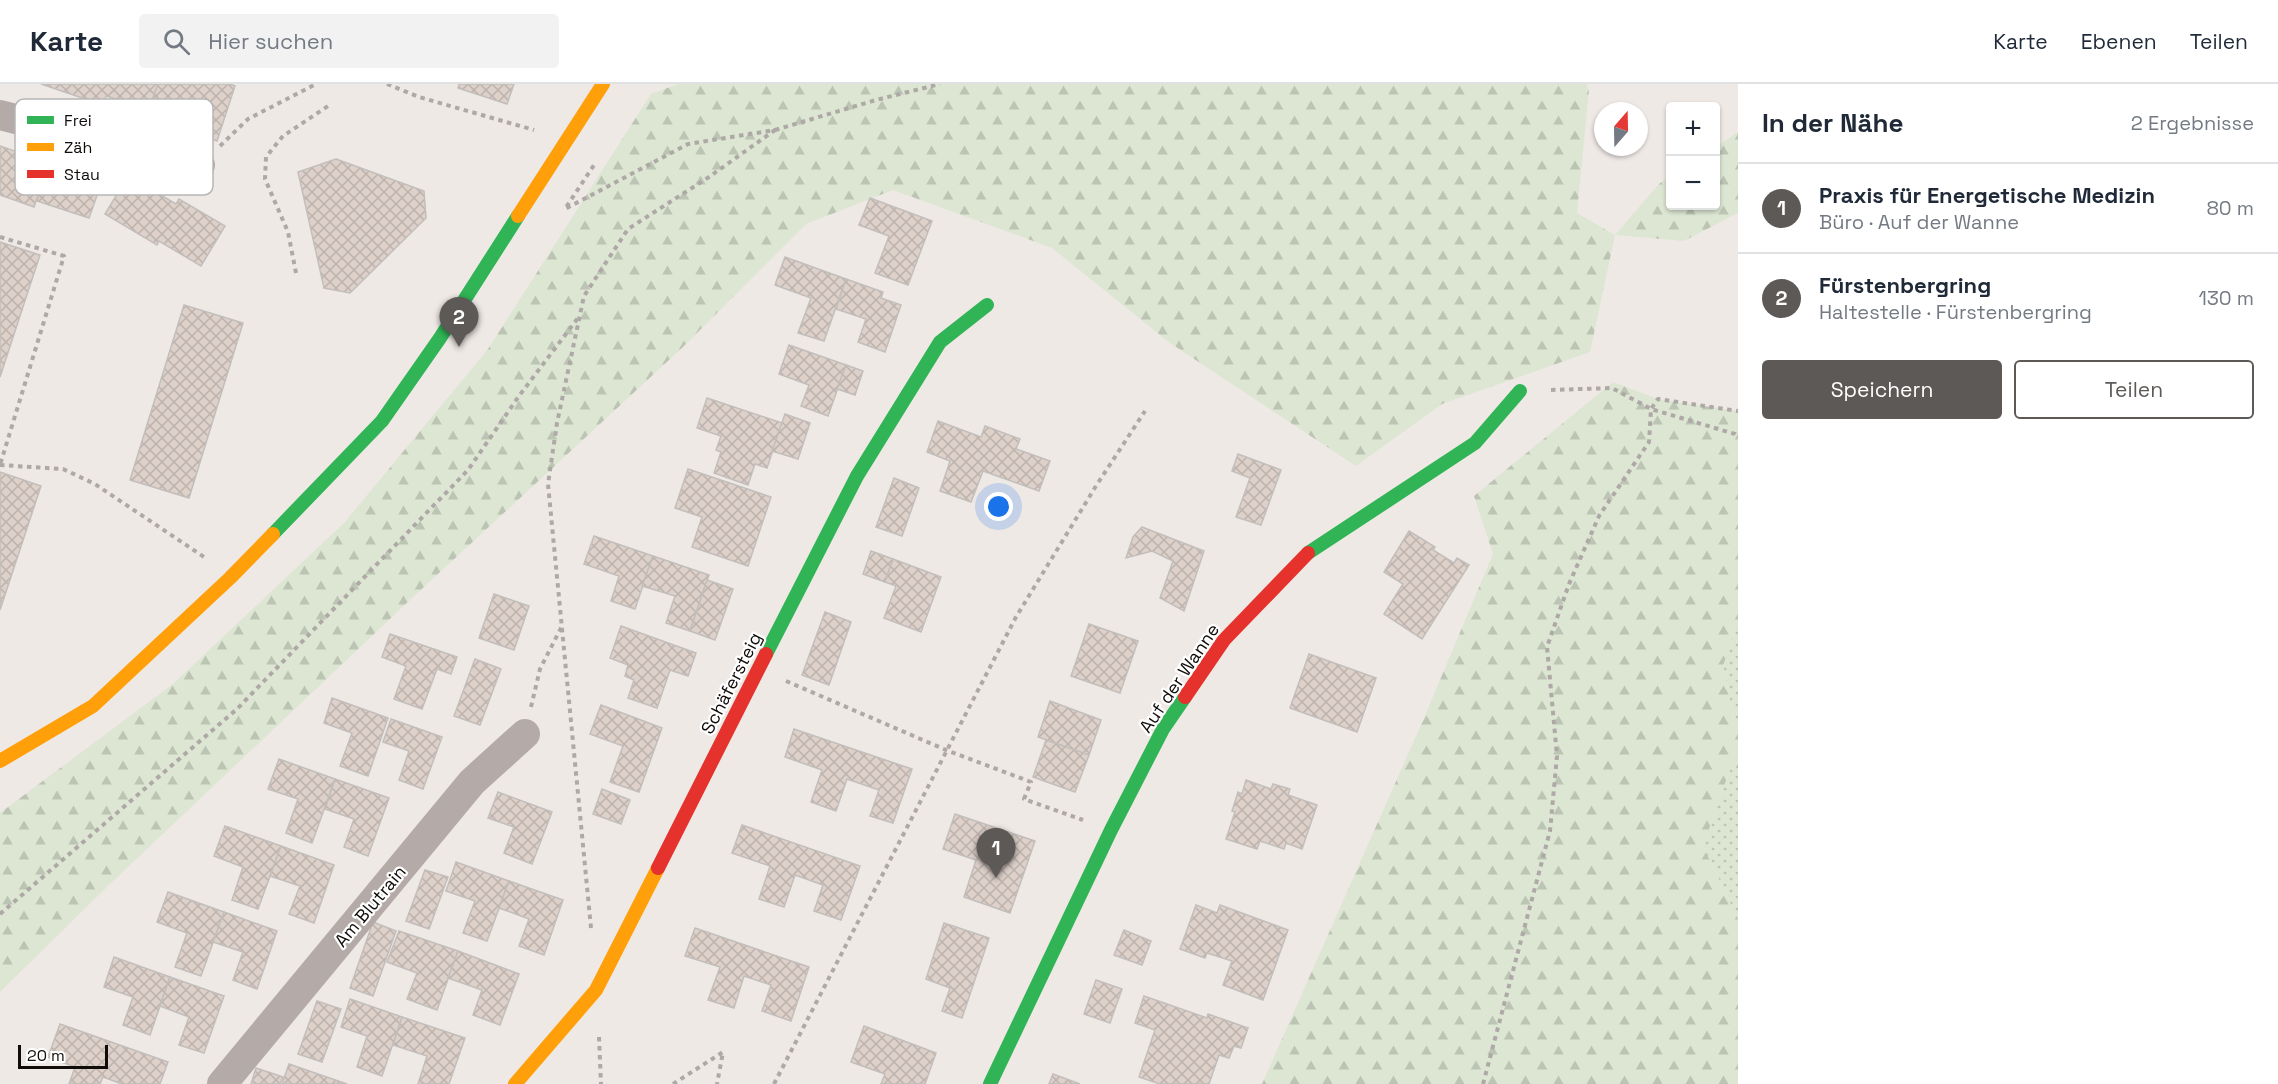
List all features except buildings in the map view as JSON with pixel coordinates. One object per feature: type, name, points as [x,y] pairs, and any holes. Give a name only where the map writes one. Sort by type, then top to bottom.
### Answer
[{"type":"street","points":[[0,761],[93,706],[230,578],[382,421],[453,318],[603,84]]},
{"type":"street","points":[[0,115],[15,119]]},
{"type":"street","name":"Schäfersteig","points":[[515,1084],[596,990],[857,476],[940,342],[987,305]]},
{"type":"street","name":"Auf der Wanne","points":[[990,1084],[1111,830],[1163,729],[1224,640],[1307,553],[1475,443],[1520,392]]},
{"type":"street","name":"Am Blutrain","points":[[222,1084],[472,782],[525,734]]},
{"type":"path","points":[[213,153],[248,119],[316,84]]},
{"type":"path","points":[[387,84],[419,97],[534,130]]},
{"type":"path","points":[[594,165],[565,209],[688,144],[775,130],[940,84]]},
{"type":"path","points":[[296,273],[288,232],[265,179],[266,157],[283,136],[328,106]]},
{"type":"path","points":[[591,931],[548,484],[557,423],[584,296],[628,229],[709,177],[775,130]]},
{"type":"path","points":[[0,237],[64,256],[0,465],[63,469],[95,484],[197,551],[230,578]]},
{"type":"path","points":[[0,914],[237,709],[468,470],[519,396],[580,315]]},
{"type":"path","points":[[1520,392],[1612,388],[1651,409],[1736,434],[1738,437]]},
{"type":"path","points":[[1483,1084],[1550,831],[1557,756],[1547,647],[1569,584],[1599,516],[1649,442],[1651,409],[1658,399],[1738,411]]},
{"type":"path","points":[[774,1084],[1016,617],[1145,411]]},
{"type":"path","points":[[525,734],[540,669],[563,624]]},
{"type":"path","points":[[758,669],[946,750],[1031,782],[1024,798],[1111,830]]},
{"type":"path","points":[[596,990],[602,1084]]},
{"type":"path","points":[[673,1084],[723,1052],[717,1084]]},
{"type":"green space","points":[[678,84],[1586,84],[1589,90],[1577,213],[1615,235],[1590,352],[1442,404],[1356,466],[1170,343],[1052,248],[893,190],[806,224],[682,348],[411,599],[111,883],[0,992],[0,813],[174,683],[345,522],[488,349],[651,94]]},
{"type":"green space","points":[[1738,132],[1738,213],[1684,241],[1615,235],[1666,179],[1666,210],[1720,210],[1720,144]]},
{"type":"green space","points":[[1613,382],[1658,399],[1738,411],[1738,621],[1723,666],[1735,724],[1738,723],[1738,768],[1730,769],[1703,846],[1738,919],[1738,1084],[1262,1084],[1424,718],[1493,554],[1474,496]]},
{"type":"green space","points":[[1738,621],[1738,723],[1735,724],[1723,666]]},
{"type":"green space","points":[[1738,768],[1738,919],[1703,846],[1730,769]]},
{"type":"traffic: fast","points":[[273,534],[382,421],[440,338],[518,216]]},
{"type":"traffic: fast","points":[[766,654],[857,476],[940,342],[987,305]]},
{"type":"traffic: fast","points":[[1308,553],[1475,443],[1520,391]]},
{"type":"traffic: fast","points":[[990,1084],[1111,830],[1163,729],[1185,697]]},
{"type":"traffic: slow","points":[[518,216],[603,84]]},
{"type":"traffic: slow","points":[[0,761],[93,706],[230,578],[273,534]]},
{"type":"traffic: slow","points":[[515,1084],[596,990],[658,868]]},
{"type":"traffic: jam","points":[[1185,697],[1224,640],[1308,553]]},
{"type":"traffic: jam","points":[[658,868],[766,654]]},
{"type":"place","name":"Fürstenbergring","points":[[459,347]]},
{"type":"place","name":"Praxis für Energetische Medizin","points":[[996,878]]}]
